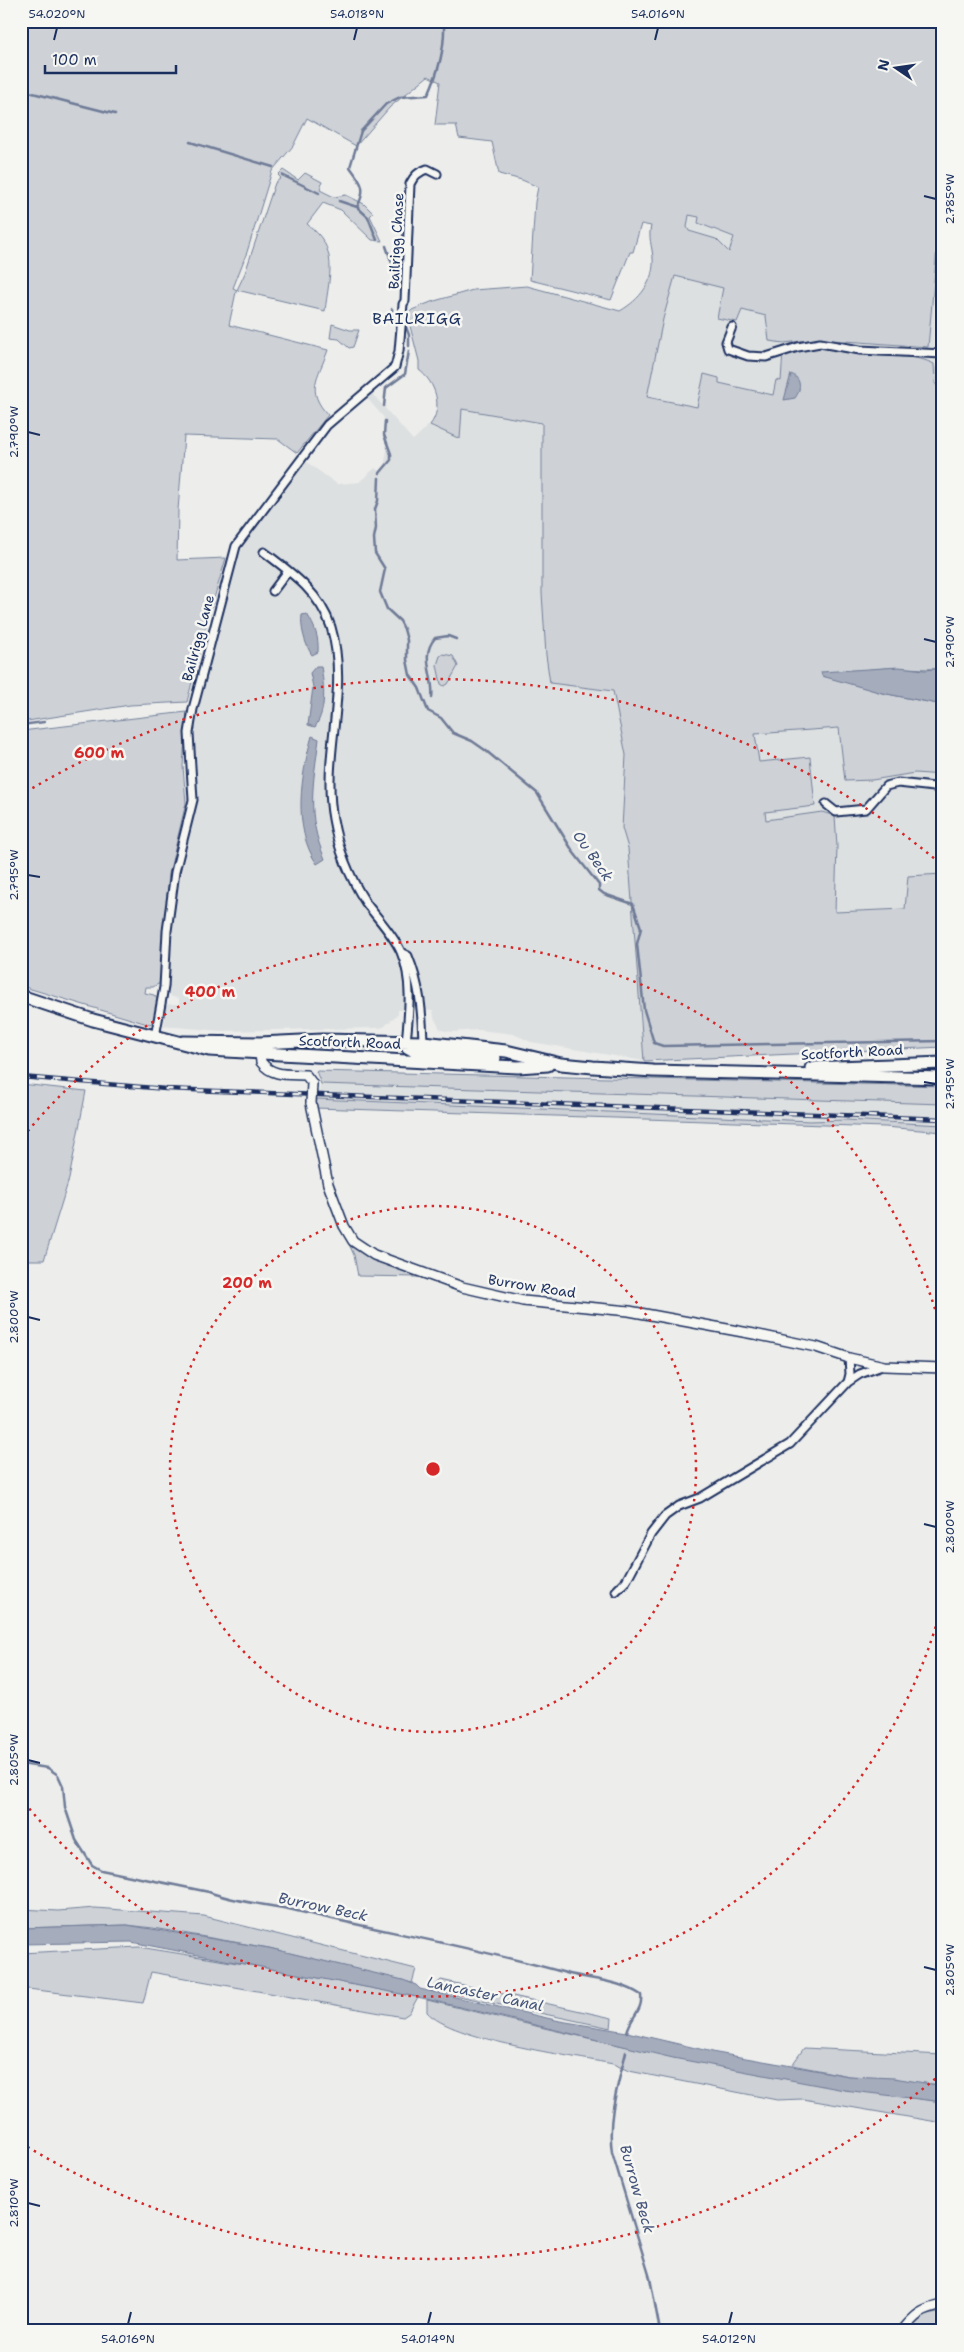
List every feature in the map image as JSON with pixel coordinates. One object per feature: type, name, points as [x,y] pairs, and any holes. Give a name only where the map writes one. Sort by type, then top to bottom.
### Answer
[{"type":"main road","name":"Scotforth Road","points":[[21,996],[85,1018],[209,1050],[506,1051],[560,1064]]},
{"type":"main road","name":"Scotforth Road","points":[[260,1049],[322,1040],[406,1042],[418,1051],[518,1066],[560,1064],[636,1070],[943,1078]]},
{"type":"main road","points":[[833,1066],[873,1058],[943,1056]]},
{"type":"main road","name":"Scotforth Road","points":[[762,1073],[833,1066],[943,1063]]},
{"type":"street","name":"Bailrigg Chase","points":[[403,304],[405,301],[407,278],[410,184],[420,171],[427,169],[437,174]]},
{"type":"street","name":"Bailrigg Lane","points":[[155,1037],[164,987],[175,872],[193,800],[189,740],[192,709],[236,546],[327,425],[394,367],[399,351],[403,304]]},
{"type":"street","points":[[732,327],[726,342],[728,348],[748,356],[766,357],[798,346],[820,343],[860,350],[943,355],[943,381]]},
{"type":"street","points":[[264,552],[307,586],[327,617],[333,638],[338,690],[330,784],[332,815],[336,835],[351,877],[402,953],[410,1000],[406,1042]]},
{"type":"street","points":[[273,592],[288,571]]},
{"type":"street","points":[[826,804],[836,812],[857,811],[866,809],[886,786],[898,783],[943,788]]},
{"type":"street","points":[[402,953],[408,956],[418,983],[422,1007],[418,1051]]},
{"type":"street","name":"Burrow Road","points":[[260,1049],[260,1062],[270,1070],[280,1074],[306,1075],[312,1083],[311,1102],[328,1184],[341,1220],[354,1241],[374,1254],[484,1293],[523,1301],[629,1311],[816,1347],[849,1358],[884,1366],[943,1368]]},
{"type":"street","points":[[848,1382],[850,1374],[849,1358]]},
{"type":"street","points":[[616,1591],[626,1580],[651,1534],[665,1516],[679,1506],[700,1498],[790,1444],[848,1382],[860,1374],[884,1366]]},
{"type":"street","points":[[902,2331],[914,2315],[943,2305]]},
{"type":"shaded area","points":[[21,21],[943,21],[943,181],[928,347],[818,339],[784,343],[769,341],[766,316],[742,310],[737,322],[717,318],[723,288],[675,276],[663,319],[647,397],[697,407],[704,374],[719,378],[719,383],[773,395],[776,380],[781,381],[783,351],[798,347],[839,345],[847,351],[857,354],[910,357],[934,364],[935,383],[943,394],[943,668],[842,670],[857,685],[882,693],[943,705],[943,775],[915,773],[872,780],[845,781],[839,728],[755,734],[759,762],[810,757],[815,806],[765,812],[766,820],[822,812],[835,816],[837,846],[835,912],[905,909],[908,876],[943,874],[943,1047],[644,1061],[628,848],[622,828],[626,755],[613,691],[550,683],[546,655],[542,593],[542,423],[462,409],[460,439],[430,425],[436,411],[436,395],[425,375],[419,370],[419,361],[410,326],[406,323],[406,316],[412,310],[431,302],[473,290],[527,286],[620,311],[639,296],[651,274],[653,257],[650,238],[651,226],[641,224],[633,252],[630,252],[611,300],[530,280],[535,202],[538,187],[522,180],[499,174],[492,142],[459,138],[456,125],[435,125],[440,82],[428,76],[390,107],[356,146],[307,118],[293,146],[272,171],[247,252],[233,288],[237,290],[229,325],[328,350],[318,376],[315,391],[321,406],[328,415],[297,453],[278,439],[184,436],[178,510],[177,560],[226,558],[205,629],[201,629],[199,636],[203,638],[187,702],[130,705],[21,722]],"holes":[[[689,215],[699,217],[698,223],[734,237],[729,252],[716,239],[689,231],[687,227]]]},
{"type":"shaded area","points":[[943,21],[943,1047],[644,1061],[531,1042],[513,1034],[478,1030],[445,1031],[440,1029],[434,1018],[433,1010],[398,1010],[398,1014],[384,1027],[380,1028],[221,1031],[164,1026],[165,1007],[169,1004],[179,1004],[179,998],[172,997],[168,992],[175,903],[197,800],[197,762],[193,758],[196,712],[237,556],[242,546],[304,460],[337,484],[359,482],[375,468],[379,471],[384,466],[387,450],[383,434],[384,418],[365,396],[370,391],[413,440],[432,422],[436,414],[436,395],[427,376],[419,370],[419,361],[410,326],[406,323],[406,316],[423,304],[473,290],[527,286],[620,311],[636,301],[649,280],[653,268],[649,232],[651,226],[641,224],[647,204],[699,217],[698,223],[734,237],[732,245]]},
{"type":"shaded area","points":[[283,170],[298,180],[305,173],[322,182],[320,190],[334,197],[346,195],[364,204],[373,213],[370,216],[382,241],[372,240],[341,210],[323,203],[307,224],[317,233],[328,253],[330,274],[325,311],[237,290],[245,273],[275,183],[281,178],[278,175]]},
{"type":"shaded area","points":[[332,324],[350,330],[359,330],[353,347],[349,348],[339,339],[330,338]]},
{"type":"shaded area","points":[[443,654],[453,656],[458,666],[448,684],[444,686],[441,684],[437,665],[440,656]]},
{"type":"shaded area","points":[[187,712],[183,766],[186,803],[169,874],[160,983],[153,987],[146,987],[145,993],[154,995],[159,1001],[154,1021],[150,1024],[144,1023],[21,986],[21,731]]},
{"type":"shaded area","points":[[316,1071],[943,1086],[943,1104],[321,1084]]},
{"type":"shaded area","points":[[321,1071],[943,1086],[943,1132],[885,1127],[318,1108]]},
{"type":"shaded area","points":[[21,1084],[86,1091],[69,1179],[44,1260],[21,1260]]},
{"type":"shaded area","points":[[317,1099],[810,1121],[846,1120],[943,1125],[943,1132],[885,1127],[315,1108]]},
{"type":"shaded area","points":[[348,1242],[371,1259],[418,1277],[358,1276],[354,1255]]},
{"type":"shaded area","points":[[95,1908],[204,1916],[416,1969],[412,1983],[269,1948],[153,1928],[127,1925],[21,1928],[21,1909],[58,1911]]},
{"type":"shaded area","points":[[139,1947],[268,1968],[418,1997],[409,2013],[403,2017],[151,1972],[143,2003],[28,1989],[21,1991],[21,1953]]},
{"type":"shaded area","points":[[441,1980],[612,2018],[611,2028],[430,1990]]},
{"type":"shaded area","points":[[427,2000],[555,2031],[748,2071],[813,2083],[943,2102],[943,2123],[803,2099],[777,2100],[629,2071],[613,2064],[486,2039],[440,2022],[427,2012]]},
{"type":"shaded area","points":[[804,2048],[943,2055],[943,2085],[849,2076],[792,2065]]},
{"type":"shaded area","points":[[936,2313],[943,2317],[943,2331],[906,2331],[917,2318]]},
{"type":"water","points":[[791,374],[799,381],[799,391],[795,398],[784,400]]},
{"type":"water","points":[[307,614],[318,642],[318,652],[312,655],[302,630],[302,615]]},
{"type":"water","points":[[316,666],[321,666],[324,697],[319,720],[315,727],[308,725],[313,687],[310,673]]},
{"type":"water","points":[[899,667],[925,670],[943,668],[943,705],[882,693],[822,676],[821,672]]},
{"type":"water","points":[[312,736],[319,739],[313,785],[313,814],[319,843],[325,859],[317,864],[309,850],[304,834],[301,801],[302,784]]},
{"type":"water","points":[[127,1925],[269,1948],[403,1980],[416,1985],[420,1989],[560,2021],[627,2032],[717,2053],[849,2076],[894,2078],[943,2086],[943,2102],[844,2090],[673,2058],[422,1998],[131,1942],[21,1944],[21,1928]]},
{"type":"waterway","name":"Ou Beck","points":[[377,240],[368,217],[357,207],[362,195],[362,186],[350,167],[361,131],[386,104],[400,97],[428,95],[440,59],[444,21]]},
{"type":"waterway","points":[[21,90],[115,114]]},
{"type":"waterway","points":[[190,142],[273,167]]},
{"type":"waterway","points":[[282,175],[319,193]]},
{"type":"waterway","points":[[339,201],[357,207]]},
{"type":"waterway","name":"Ou Beck","points":[[386,246],[395,272]]},
{"type":"waterway","name":"Ou Beck","points":[[392,309],[396,322]]},
{"type":"waterway","name":"Ou Beck","points":[[406,327],[409,335],[409,346]]},
{"type":"waterway","name":"Ou Beck","points":[[384,406],[386,388],[405,374],[409,351]]},
{"type":"waterway","name":"Ou Beck","points":[[380,473],[391,460],[391,454],[384,435],[385,421]]},
{"type":"waterway","name":"Ou Beck","points":[[379,478],[374,538],[375,553],[385,569],[380,592],[387,609],[400,621],[404,629],[407,640],[407,660],[410,675],[419,688],[428,711],[441,718],[453,733],[472,741],[485,750],[537,793],[574,853],[599,885],[599,890],[604,894],[633,904],[641,928],[637,944],[644,1010],[654,1043],[663,1046],[943,1041]]},
{"type":"waterway","points":[[432,698],[428,660],[430,645],[435,638],[448,636],[456,639]]},
{"type":"waterway","points":[[21,725],[44,722]]},
{"type":"waterway","name":"Burrow Beck","points":[[21,1764],[48,1768],[58,1775],[63,1786],[65,1807],[76,1840],[92,1865],[101,1870],[466,1948],[624,1986],[641,1995],[639,2010],[627,2032]]},
{"type":"waterway","name":"Burrow Beck","points":[[626,2052],[612,2114],[612,2152],[650,2278],[660,2331]]},
{"type":"railway","points":[[21,1077],[166,1089],[943,1119]]},
{"type":"district","name":"BAILRIGG","points":[[417,318]]},
{"type":"water label","name":"Lancaster Canal","points":[[485,1994]]}]
